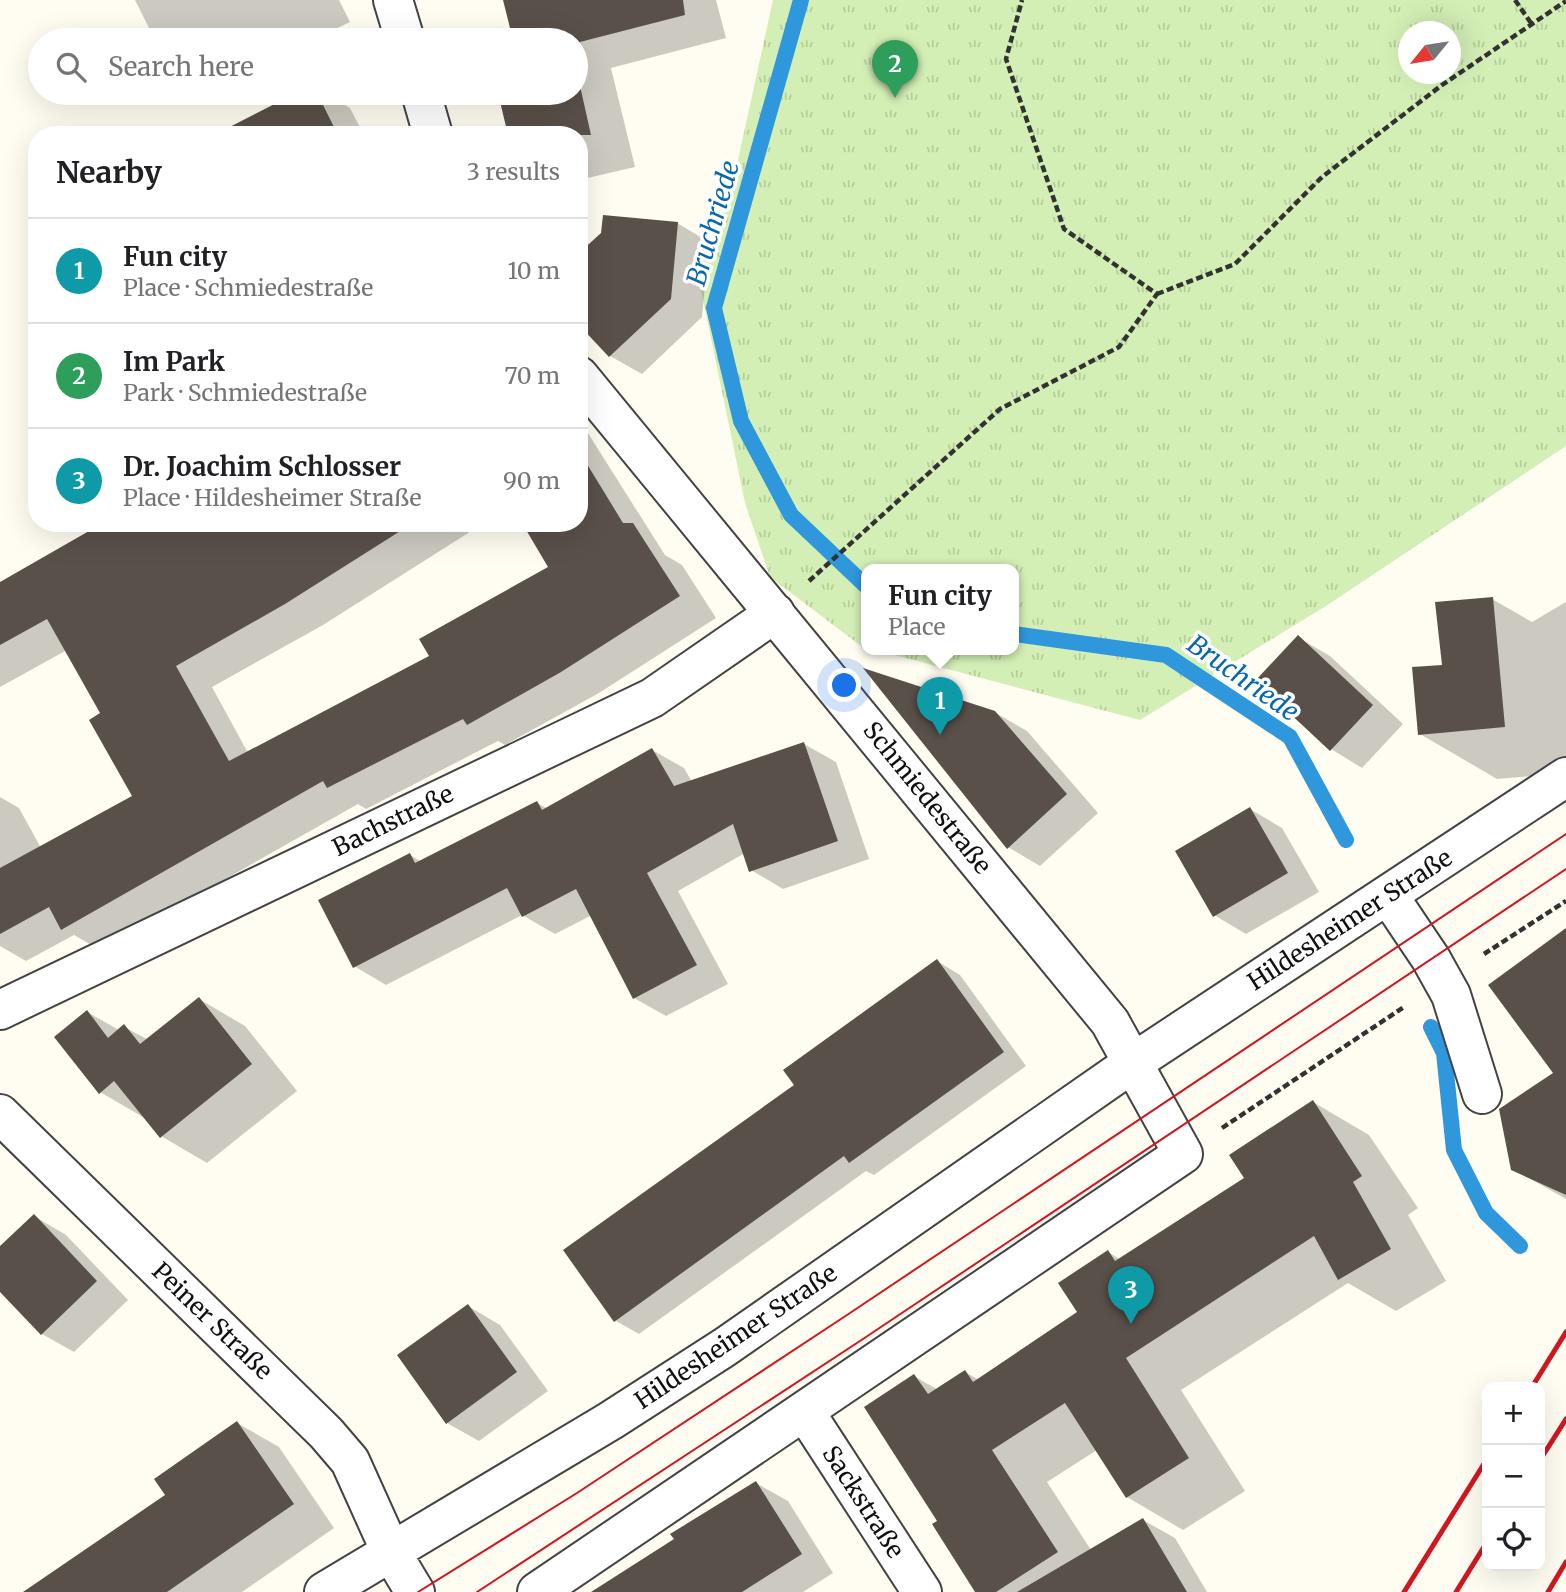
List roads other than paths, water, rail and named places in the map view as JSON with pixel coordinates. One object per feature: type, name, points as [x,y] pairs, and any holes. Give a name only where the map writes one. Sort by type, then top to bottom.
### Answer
[{"type":"street","points":[[393,0],[401,28]]},
{"type":"street","points":[[424,105],[430,126]]},
{"type":"street","name":"Schmiedestraße","points":[[588,387],[1110,1022],[1134,1062]]},
{"type":"street","name":"Bachstraße","points":[[0,1010],[652,698],[775,613]]},
{"type":"street","name":"Hildesheimer Straße","points":[[324,1592],[610,1421],[725,1347],[1134,1062],[1566,777]]},
{"type":"street","points":[[1388,895],[1444,981],[1482,1094]]},
{"type":"street","points":[[537,1592],[1183,1154],[1134,1062]]},
{"type":"street","name":"Peiner Straße","points":[[0,1114],[326,1433],[351,1461],[391,1552],[415,1592]]},
{"type":"street","name":"Sackstraße","points":[[804,1412],[922,1592]]},
{"type":"waterway","name":"Bruchriede","points":[[801,0],[714,308],[741,421],[791,515],[861,581]]},
{"type":"waterway","name":"Bruchriede","points":[[1019,635],[1166,655],[1290,737],[1346,840]]},
{"type":"waterway","name":"Bruchriede","points":[[1431,1027],[1444,1053],[1454,1150],[1486,1213],[1520,1246]]},
{"type":"tram line","points":[[418,1592],[577,1493],[847,1315],[1566,834]]},
{"type":"tram line","points":[[477,1592],[863,1339],[1566,869]]},
{"type":"railway","points":[[1535,1382],[1566,1332]]},
{"type":"railway","points":[[1545,1452],[1566,1419]]},
{"type":"railway","points":[[1404,1592],[1482,1467]]},
{"type":"railway","points":[[1456,1592],[1482,1550]]},
{"type":"railway","points":[[1548,1592],[1566,1562]]},
{"type":"place","name":"Im Park","points":[[895,98]]},
{"type":"place","name":"Fun city","points":[[940,735]]},
{"type":"place","name":"Dr. Joachim Schlosser","points":[[1131,1324]]}]
